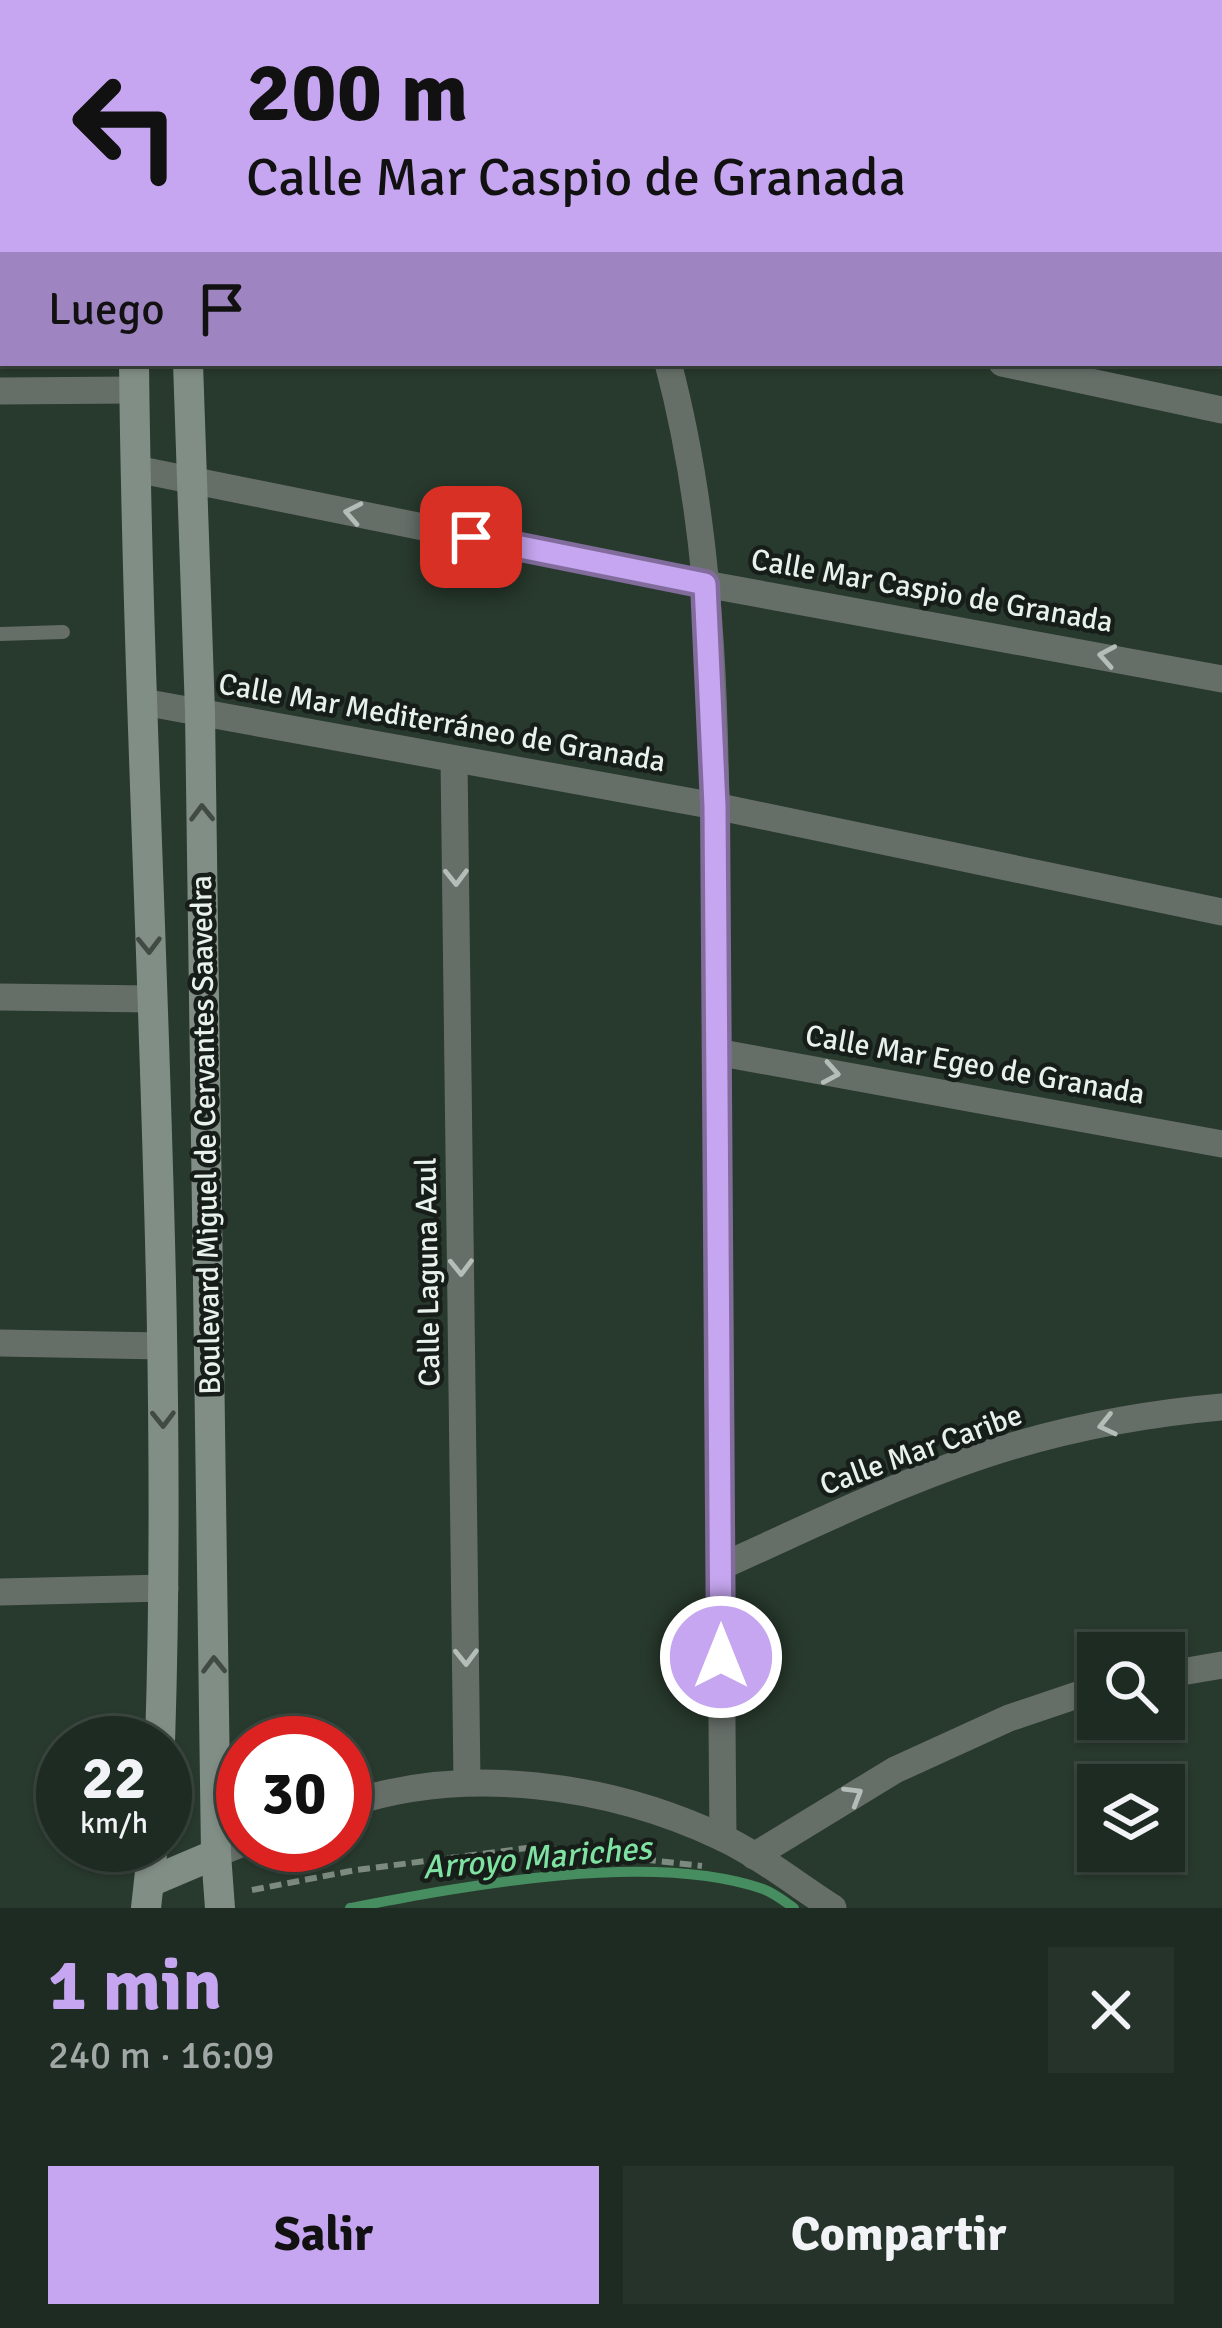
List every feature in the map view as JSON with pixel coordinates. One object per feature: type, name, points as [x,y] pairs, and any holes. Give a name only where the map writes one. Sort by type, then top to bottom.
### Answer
[{"type":"main road","name":"Boulevard Miguel de Cervantes Saavedra","points":[[188,366],[227,1716]]},
{"type":"main road","name":"Boulevard Miguel de Cervantes Saavedra","points":[[134,376],[163,1346],[161,1716]]},
{"type":"main road","points":[[148,1895],[216,1856]]},
{"type":"main road","name":"Boulevard Miguel de Cervantes Saavedra","points":[[220,1902],[226,1872]]},
{"type":"street","points":[[669,366],[688,445],[705,584],[715,806],[723,1838]]},
{"type":"street","points":[[1016,366],[1222,410]]},
{"type":"street","points":[[0,391],[134,376]]},
{"type":"street","name":"Calle Mar Caspio de Granada","points":[[136,469],[705,584],[1222,679]]},
{"type":"street","name":"Calle Mar Mediterráneo de Granada","points":[[143,702],[715,806],[1222,911]]},
{"type":"street","name":"Calle Laguna Azul","points":[[454,760],[467,1782]]},
{"type":"street","points":[[0,997],[150,999]]},
{"type":"street","name":"Calle Mar Egeo de Granada","points":[[716,1052],[1222,1144]]},
{"type":"street","points":[[0,1343],[163,1346]]},
{"type":"street","name":"Calle Mar Caribe","points":[[720,1567],[885,1493],[1012,1446],[1163,1412],[1222,1407]]},
{"type":"street","points":[[0,1592],[165,1588]]},
{"type":"street","points":[[1185,1671],[1222,1665]]},
{"type":"street","points":[[754,1856],[895,1770],[1009,1718],[1077,1695]]},
{"type":"street","points":[[372,1799],[467,1782],[522,1785],[623,1802],[723,1838],[833,1908]]},
{"type":"lane","points":[[0,634],[63,632]]},
{"type":"path","points":[[220,1902],[356,1870],[535,1847],[720,1868]]},
{"type":"waterway","name":"Arroyo Mariches","points":[[350,1908],[502,1882],[613,1872],[718,1878],[763,1889],[794,1908]]},
{"type":"route","points":[[471,537],[705,584],[715,806],[721,1657]]}]
